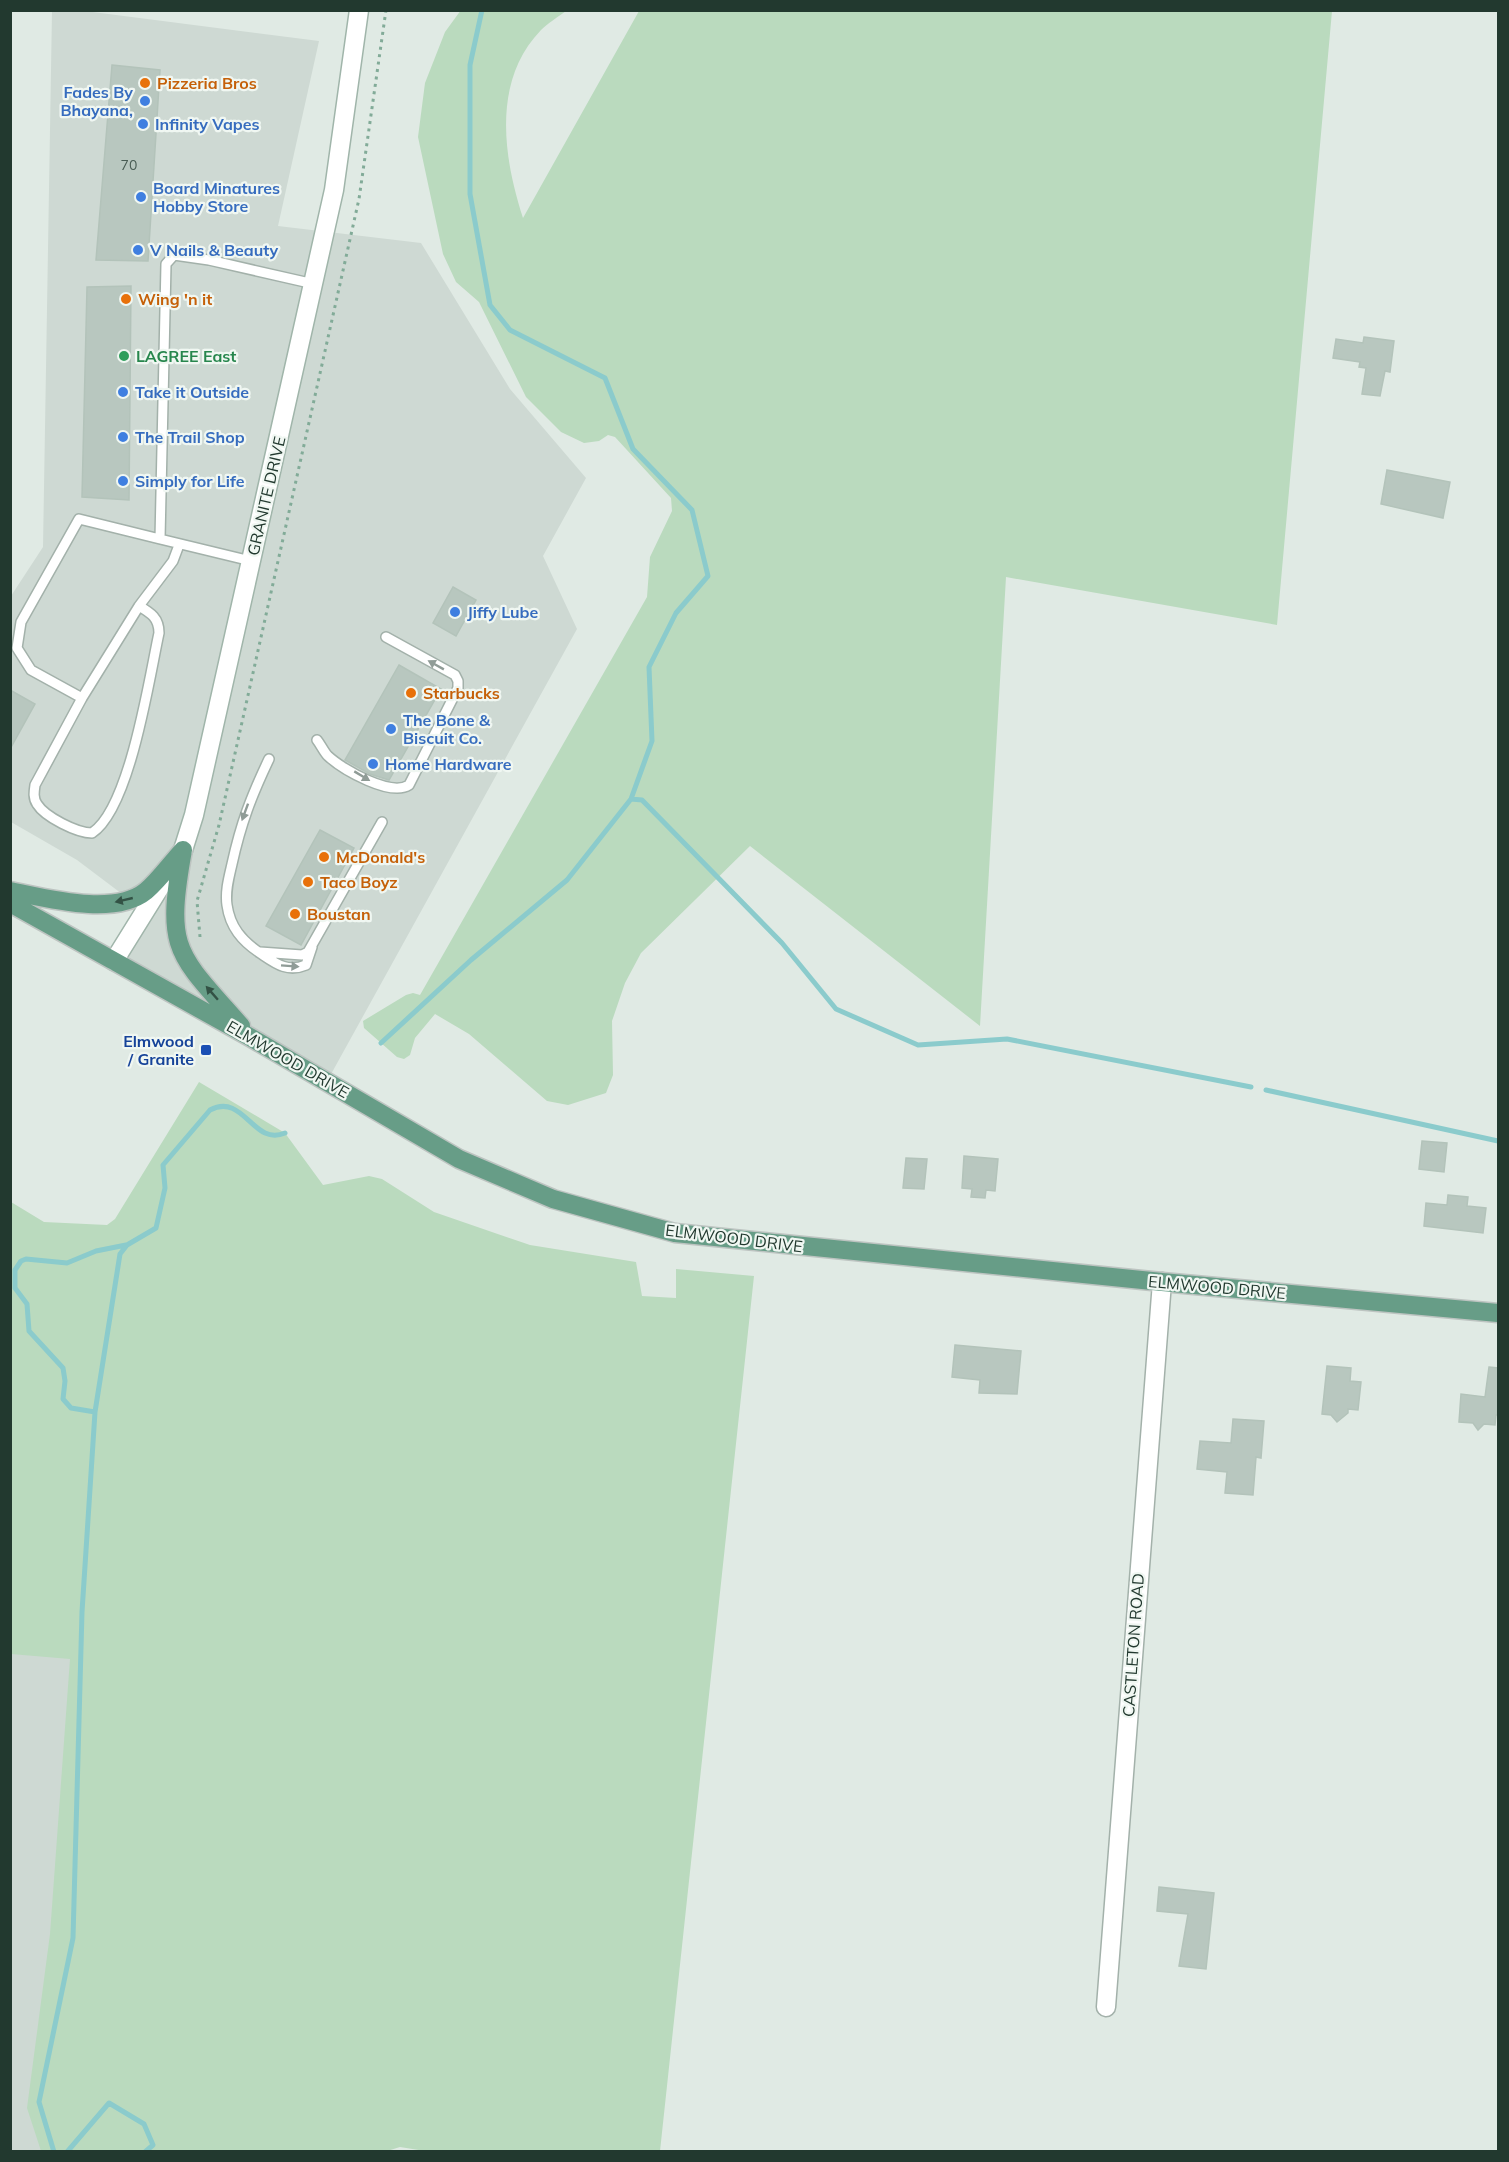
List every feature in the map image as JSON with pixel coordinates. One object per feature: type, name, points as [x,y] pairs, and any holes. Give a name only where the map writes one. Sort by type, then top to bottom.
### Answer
[{"type":"main road","points":[[10,891],[90,903],[131,900],[145,892],[183,850]]},
{"type":"main road","points":[[183,850],[174,899],[177,942],[189,967],[250,1037]]},
{"type":"main road","name":"ELMWOOD DRIVE","points":[[10,903],[250,1037],[459,1159],[553,1199],[675,1233],[1498,1313]]},
{"type":"street","name":"GRANITE DRIVE","points":[[114,961],[183,850],[194,814],[314,284],[340,159],[359,10]]},
{"type":"street","name":"CASTLETON ROAD","points":[[1106,2007],[1162,1282]]},
{"type":"lane","points":[[160,539],[166,264],[174,255],[209,260],[314,284]]},
{"type":"lane","points":[[82,698],[31,670],[17,648],[21,622],[79,519],[251,561]]},
{"type":"lane","points":[[139,606],[154,616],[159,624],[159,633],[129,767],[107,819],[92,833],[84,833],[45,812],[36,803],[33,794],[82,698],[139,606],[173,561],[179,544]]},
{"type":"lane","points":[[317,740],[328,756],[377,786],[402,789],[409,785],[458,688],[459,681],[454,675],[386,637]]},
{"type":"lane","points":[[269,759],[242,818],[227,886],[226,904],[236,931],[246,944],[258,952],[302,955],[312,946],[382,822]]},
{"type":"path","points":[[200,937],[197,901],[219,825],[359,199],[387,10]]},
{"type":"shaded area","points":[[52,11],[85,11],[319,41],[278,226],[421,243],[510,389],[586,478],[543,556],[577,629],[330,1076],[112,951],[138,906],[77,860],[11,822],[11,596],[43,547]]},
{"type":"shaded area","points":[[11,1573],[92,1583],[94,2151],[11,2152]]},
{"type":"green space","points":[[461,10],[566,11],[541,30],[525,50],[508,96],[506,120],[510,170],[523,218],[639,11],[1332,11],[1277,625],[1006,577],[980,1026],[750,846],[641,953],[625,983],[612,1021],[613,1075],[606,1093],[568,1105],[547,1101],[469,1034],[435,1014],[415,1038],[410,1055],[404,1059],[397,1057],[364,1028],[363,1021],[406,995],[413,993],[420,995],[647,597],[650,557],[672,511],[671,498],[615,437],[608,435],[599,441],[584,443],[561,432],[526,397],[479,302],[456,282],[443,254],[418,137],[425,83],[445,32]]},
{"type":"green space","points":[[199,1082],[285,1133],[323,1185],[369,1176],[382,1179],[434,1212],[530,1245],[636,1262],[642,1296],[676,1298],[676,1269],[754,1276],[660,2151],[431,2152],[400,2147],[384,2152],[41,2151],[27,2108],[50,1934],[70,1659],[11,1654],[11,1202],[44,1222],[107,1225],[115,1219]]},
{"type":"building","points":[[112,65],[160,70],[148,261],[96,260]]},
{"type":"building","points":[[131,286],[129,500],[82,497],[87,287]]},
{"type":"building","points":[[1364,337],[1394,341],[1390,372],[1385,371],[1380,396],[1362,394],[1366,368],[1359,367],[1360,362],[1333,358],[1336,339],[1363,343]]},
{"type":"building","points":[[1387,470],[1450,482],[1443,518],[1381,504]]},
{"type":"building","name":"Jiffy Lube","points":[[453,587],[476,600],[456,636],[433,623]]},
{"type":"building","points":[[399,665],[441,689],[389,780],[370,774],[345,760]]},
{"type":"building","points":[[10,690],[35,704],[10,749]]},
{"type":"building","points":[[320,830],[354,848],[301,945],[266,926]]},
{"type":"building","points":[[1422,1141],[1447,1143],[1444,1172],[1419,1169]]},
{"type":"building","points":[[964,1156],[998,1159],[995,1191],[986,1190],[985,1198],[971,1197],[972,1189],[962,1188]]},
{"type":"building","points":[[906,1158],[927,1159],[924,1189],[903,1188]]},
{"type":"building","points":[[1448,1195],[1468,1197],[1467,1206],[1486,1208],[1483,1233],[1424,1226],[1426,1203],[1447,1205]]},
{"type":"building","points":[[955,1345],[1021,1351],[1017,1394],[979,1393],[980,1380],[952,1377]]},
{"type":"building","points":[[1327,1366],[1351,1368],[1350,1381],[1361,1382],[1358,1410],[1348,1409],[1348,1413],[1337,1422],[1331,1415],[1322,1414]]},
{"type":"building","points":[[1489,1367],[1498,1368],[1498,1415],[1496,1415],[1495,1425],[1484,1424],[1478,1430],[1473,1423],[1459,1422],[1461,1394],[1485,1397]]},
{"type":"building","points":[[1233,1419],[1264,1421],[1261,1458],[1256,1457],[1253,1495],[1225,1493],[1227,1472],[1197,1469],[1200,1441],[1231,1443]]},
{"type":"building","points":[[1159,1887],[1214,1893],[1206,1969],[1179,1966],[1188,1914],[1157,1911]]},
{"type":"waterway","points":[[381,1043],[471,960],[567,880],[631,799],[652,741],[649,667],[676,613],[708,576],[692,510],[633,449],[605,378],[510,330],[490,305],[470,194],[470,65],[482,10]]},
{"type":"waterway","points":[[631,799],[642,800],[782,943],[836,1009],[918,1045],[1007,1039],[1251,1087]]},
{"type":"waterway","points":[[1266,1090],[1498,1141]]},
{"type":"waterway","points":[[54,2152],[39,2102],[73,1938],[82,1612],[95,1412],[120,1254],[127,1245],[156,1228],[165,1188],[163,1165],[210,1110],[222,1106],[232,1108],[265,1133],[274,1135],[285,1133]]},
{"type":"waterway","points":[[95,1412],[71,1408],[63,1399],[65,1381],[63,1368],[29,1331],[27,1304],[15,1288],[15,1270],[21,1261],[26,1259],[67,1263],[96,1251],[126,1245]]},
{"type":"waterway","points":[[67,2152],[109,2103],[144,2124],[153,2145],[145,2152]]},
{"type":"place","name":"Pizzeria Bros","points":[[145,83]]},
{"type":"place","name":"Fades By Bhayana,","points":[[145,101]]},
{"type":"place","name":"Infinity Vapes","points":[[143,124]]},
{"type":"place","name":"Board Minatures Hobby Store","points":[[141,197]]},
{"type":"place","name":"V Nails & Beauty","points":[[138,250]]},
{"type":"place","name":"Wing 'n it","points":[[126,299]]},
{"type":"place","name":"LAGREE East","points":[[124,356]]},
{"type":"place","name":"Take it Outside","points":[[123,392]]},
{"type":"place","name":"The Trail Shop","points":[[123,437]]},
{"type":"place","name":"Simply for Life","points":[[123,481]]},
{"type":"place","name":"Jiffy Lube","points":[[455,612]]},
{"type":"place","name":"Starbucks","points":[[411,693]]},
{"type":"place","name":"The Bone & Biscuit Co.","points":[[391,729]]},
{"type":"place","name":"Home Hardware","points":[[373,764]]},
{"type":"place","name":"McDonald's","points":[[324,857]]},
{"type":"place","name":"Taco Boyz","points":[[308,882]]},
{"type":"place","name":"Boustan","points":[[295,914]]},
{"type":"place","name":"Elmwood / Granite","points":[[206,1050]]}]
